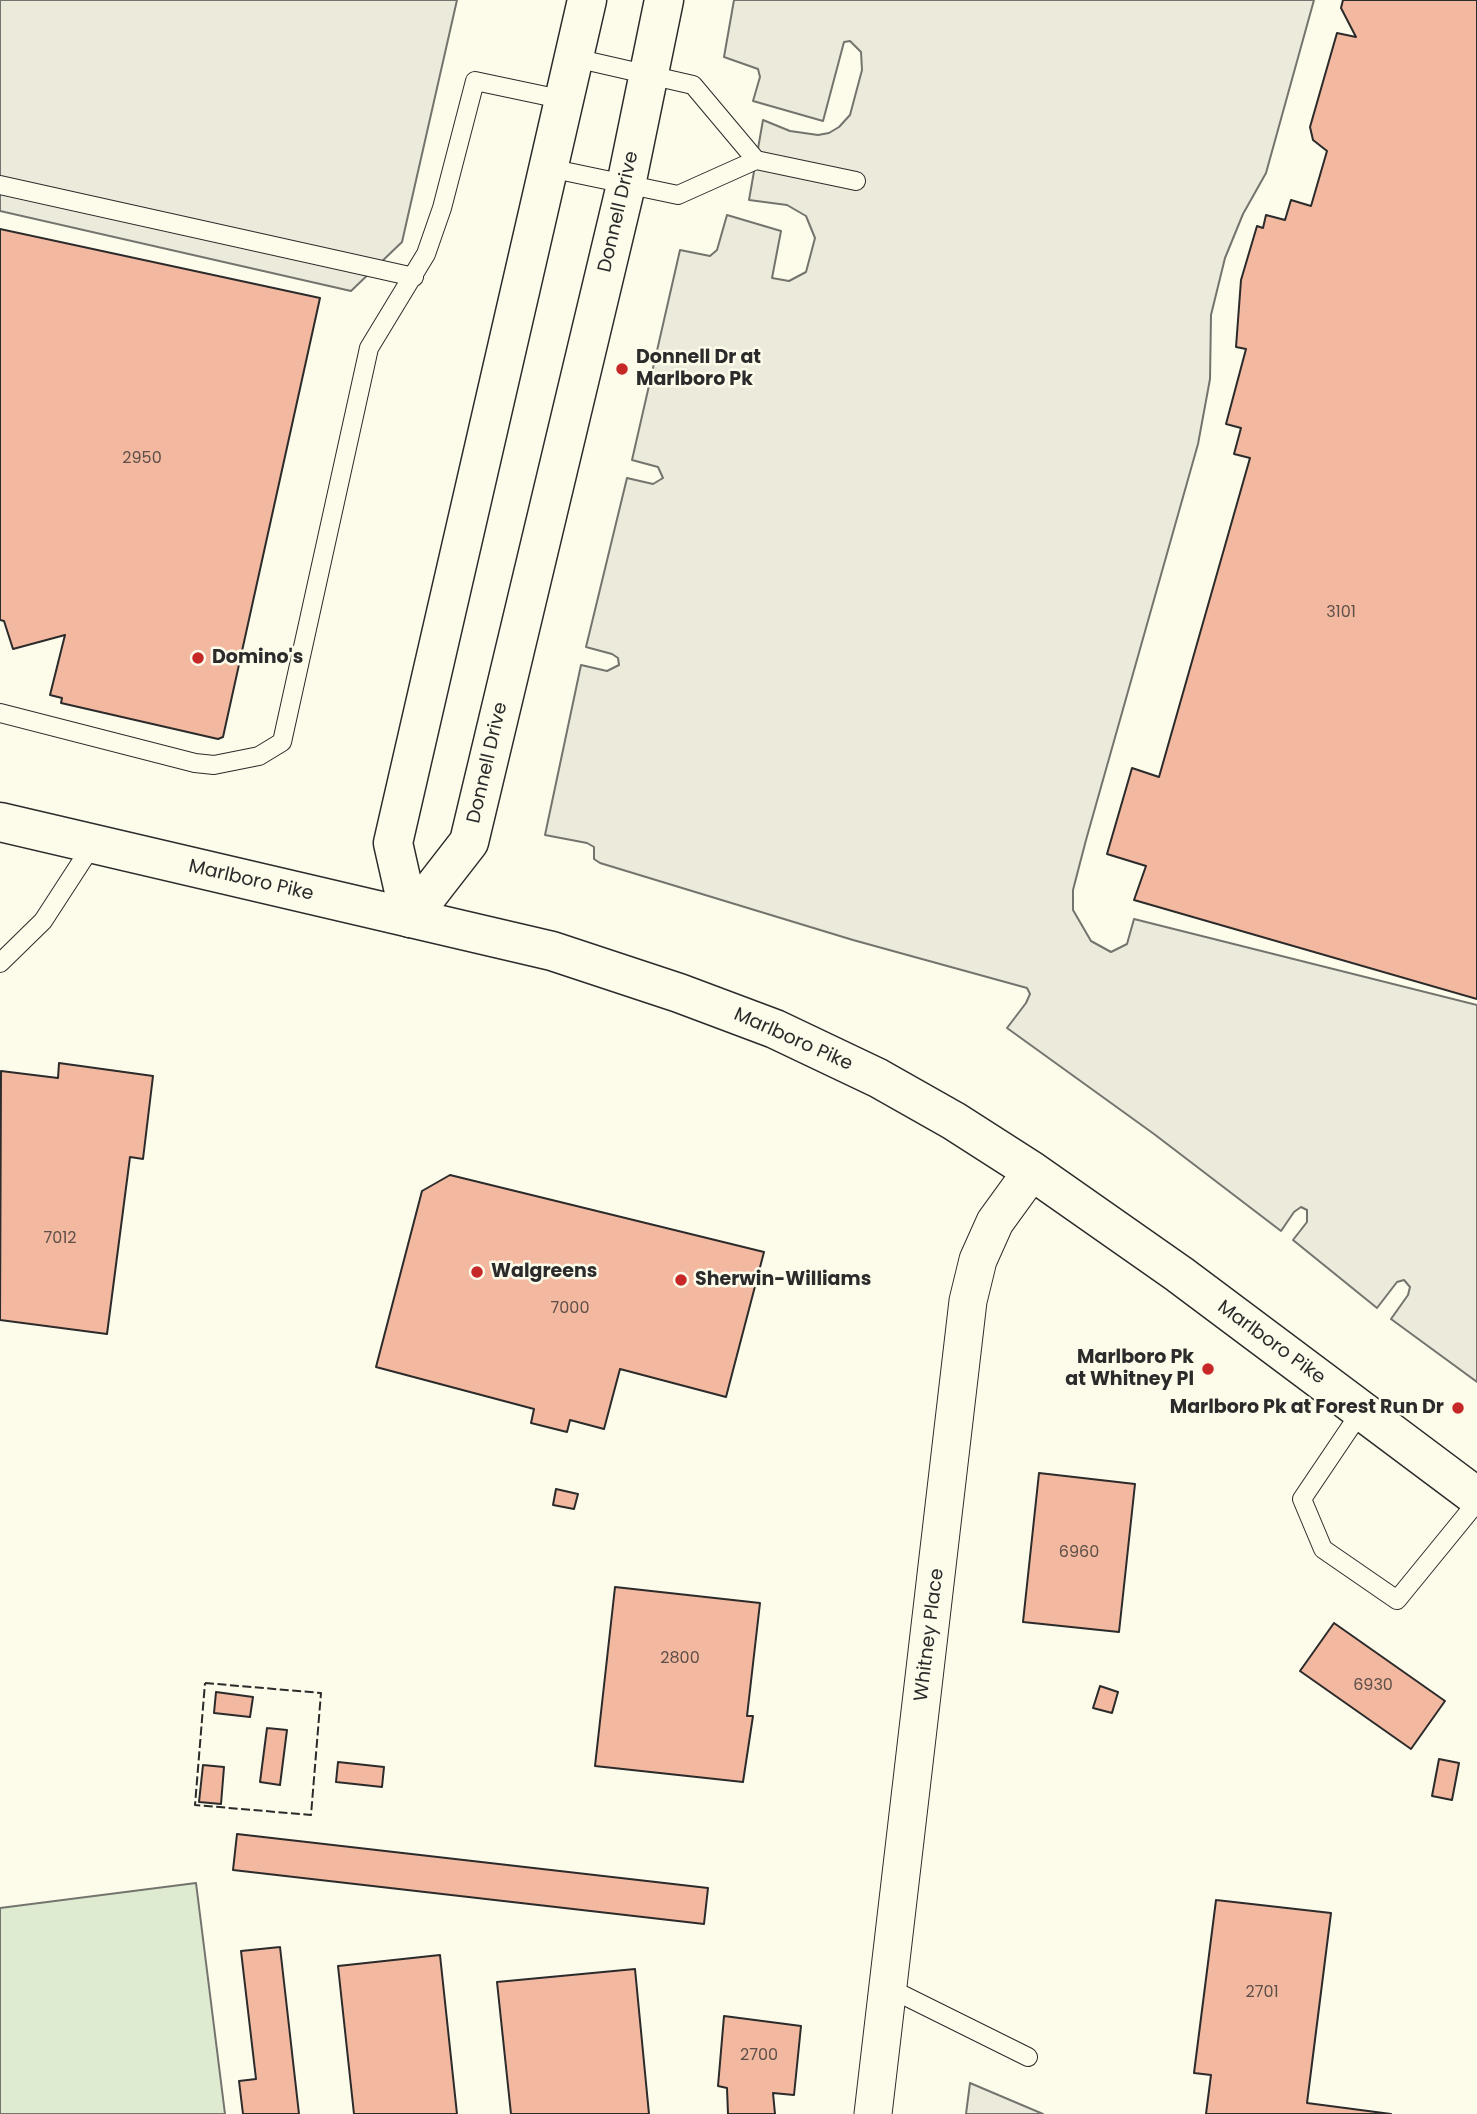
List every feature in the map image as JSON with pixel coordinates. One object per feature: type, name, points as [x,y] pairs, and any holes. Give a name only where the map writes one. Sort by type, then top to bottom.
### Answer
[{"type":"street","points":[[410,918],[393,843],[587,0]]},
{"type":"street","name":"Donnell Drive","points":[[410,918],[469,842],[626,185],[664,0]]},
{"type":"street","name":"Marlboro Pike","points":[[0,822],[552,951],[679,993],[775,1029],[878,1078],[954,1121],[1032,1171],[1362,1410],[1477,1497]]},
{"type":"street","name":"Whitney Place","points":[[873,2114],[968,1301],[978,1260],[995,1222],[1032,1171]]},
{"type":"lane","points":[[575,58],[694,85],[756,160]]},
{"type":"lane","points":[[0,713],[204,764],[235,763],[259,755],[282,741],[369,348],[426,254],[442,208],[475,80],[565,100]]},
{"type":"lane","points":[[549,168],[678,195],[756,160],[856,181]]},
{"type":"lane","points":[[0,185],[414,277]]},
{"type":"lane","points":[[0,963],[43,921],[93,844]]},
{"type":"lane","points":[[1362,1410],[1302,1499],[1323,1549],[1396,1601],[1477,1502]]},
{"type":"lane","points":[[889,1988],[1028,2057]]},
{"type":"green space","points":[[196,1883],[225,2114],[0,2114],[0,1908]]},
{"type":"shaded area","points":[[0,0],[457,0],[402,242],[351,291],[0,211]]},
{"type":"shaded area","points":[[734,0],[1314,0],[1266,173],[1243,214],[1225,258],[1211,315],[1210,379],[1198,444],[1086,840],[1073,890],[1073,910],[1091,941],[1111,952],[1127,944],[1134,919],[1477,1005],[1477,1382],[1391,1319],[1408,1295],[1410,1287],[1404,1280],[1397,1282],[1377,1308],[1293,1240],[1307,1222],[1307,1210],[1301,1207],[1294,1212],[1281,1231],[1154,1134],[1007,1028],[1026,1003],[1030,994],[1027,988],[853,940],[600,863],[594,859],[594,847],[587,843],[545,835],[581,665],[607,671],[619,665],[618,658],[612,654],[586,647],[627,478],[653,484],[663,478],[658,467],[632,460],[680,250],[710,256],[717,250],[727,215],[781,231],[772,278],[789,281],[806,272],[815,238],[806,216],[787,205],[749,200],[763,120],[790,131],[818,135],[829,133],[850,115],[862,70],[861,52],[850,41],[844,42],[823,121],[753,101],[760,77],[758,69],[724,57]]},
{"type":"shaded area","points":[[970,2083],[1043,2114],[966,2114]]},
{"type":"building","points":[[1343,0],[1477,0],[1477,999],[1134,900],[1146,866],[1107,854],[1132,768],[1159,777],[1250,458],[1234,454],[1241,428],[1226,424],[1246,349],[1236,347],[1241,280],[1257,226],[1263,228],[1266,215],[1285,220],[1291,200],[1311,206],[1327,151],[1313,140],[1310,127],[1337,33],[1356,37],[1341,8]]},
{"type":"building","points":[[0,229],[320,298],[223,737],[218,739],[61,703],[62,698],[50,695],[65,635],[13,649],[4,621],[0,620]]},
{"type":"building","points":[[59,1063],[153,1076],[143,1159],[130,1157],[107,1334],[0,1320],[1,1071],[58,1078]]},
{"type":"building","points":[[450,1175],[764,1252],[726,1397],[620,1369],[604,1429],[570,1420],[567,1432],[531,1423],[534,1409],[376,1367],[422,1191]]},
{"type":"building","points":[[1039,1473],[1135,1484],[1119,1632],[1023,1622]]},
{"type":"building","points":[[556,1489],[578,1494],[574,1509],[553,1505]]},
{"type":"building","points":[[615,1587],[760,1603],[747,1716],[753,1716],[743,1782],[595,1766]]},
{"type":"building","points":[[1334,1623],[1445,1701],[1411,1749],[1300,1671]]},
{"type":"building","points":[[1100,1686],[1118,1692],[1112,1713],[1093,1708]]},
{"type":"building","points":[[216,1692],[253,1697],[250,1717],[214,1713]]},
{"type":"building","points":[[267,1728],[287,1730],[280,1785],[260,1782]]},
{"type":"building","points":[[1439,1759],[1459,1763],[1452,1800],[1432,1796]]},
{"type":"building","points":[[338,1762],[384,1767],[382,1787],[336,1782]]},
{"type":"building","points":[[203,1765],[224,1767],[221,1804],[199,1802]]},
{"type":"building","points":[[237,1834],[708,1888],[704,1924],[233,1870]]},
{"type":"building","points":[[1216,1900],[1331,1913],[1307,2103],[1391,2114],[1206,2114],[1211,2075],[1194,2073]]},
{"type":"building","points":[[280,1947],[299,2114],[243,2114],[239,2081],[256,2079],[241,1951]]},
{"type":"building","points":[[440,1955],[457,2114],[354,2114],[338,1966]]},
{"type":"building","points":[[635,1969],[649,2114],[511,2114],[497,1982]]},
{"type":"building","points":[[724,2016],[801,2026],[794,2095],[773,2093],[775,2114],[728,2114],[727,2088],[718,2086]]},
{"type":"fence","points":[[205,1683],[321,1693],[311,1815],[195,1805],[205,1683]]},
{"type":"place","name":"Donnell Dr at Marlboro Pk","points":[[622,369]]},
{"type":"place","name":"Domino's","points":[[198,658]]},
{"type":"place","name":"Walgreens","points":[[477,1272]]},
{"type":"place","name":"Sherwin-Williams","points":[[681,1280]]},
{"type":"place","name":"Marlboro Pk at Whitney Pl","points":[[1208,1369]]},
{"type":"place","name":"Marlboro Pk at Forest Run Dr","points":[[1458,1408]]}]
